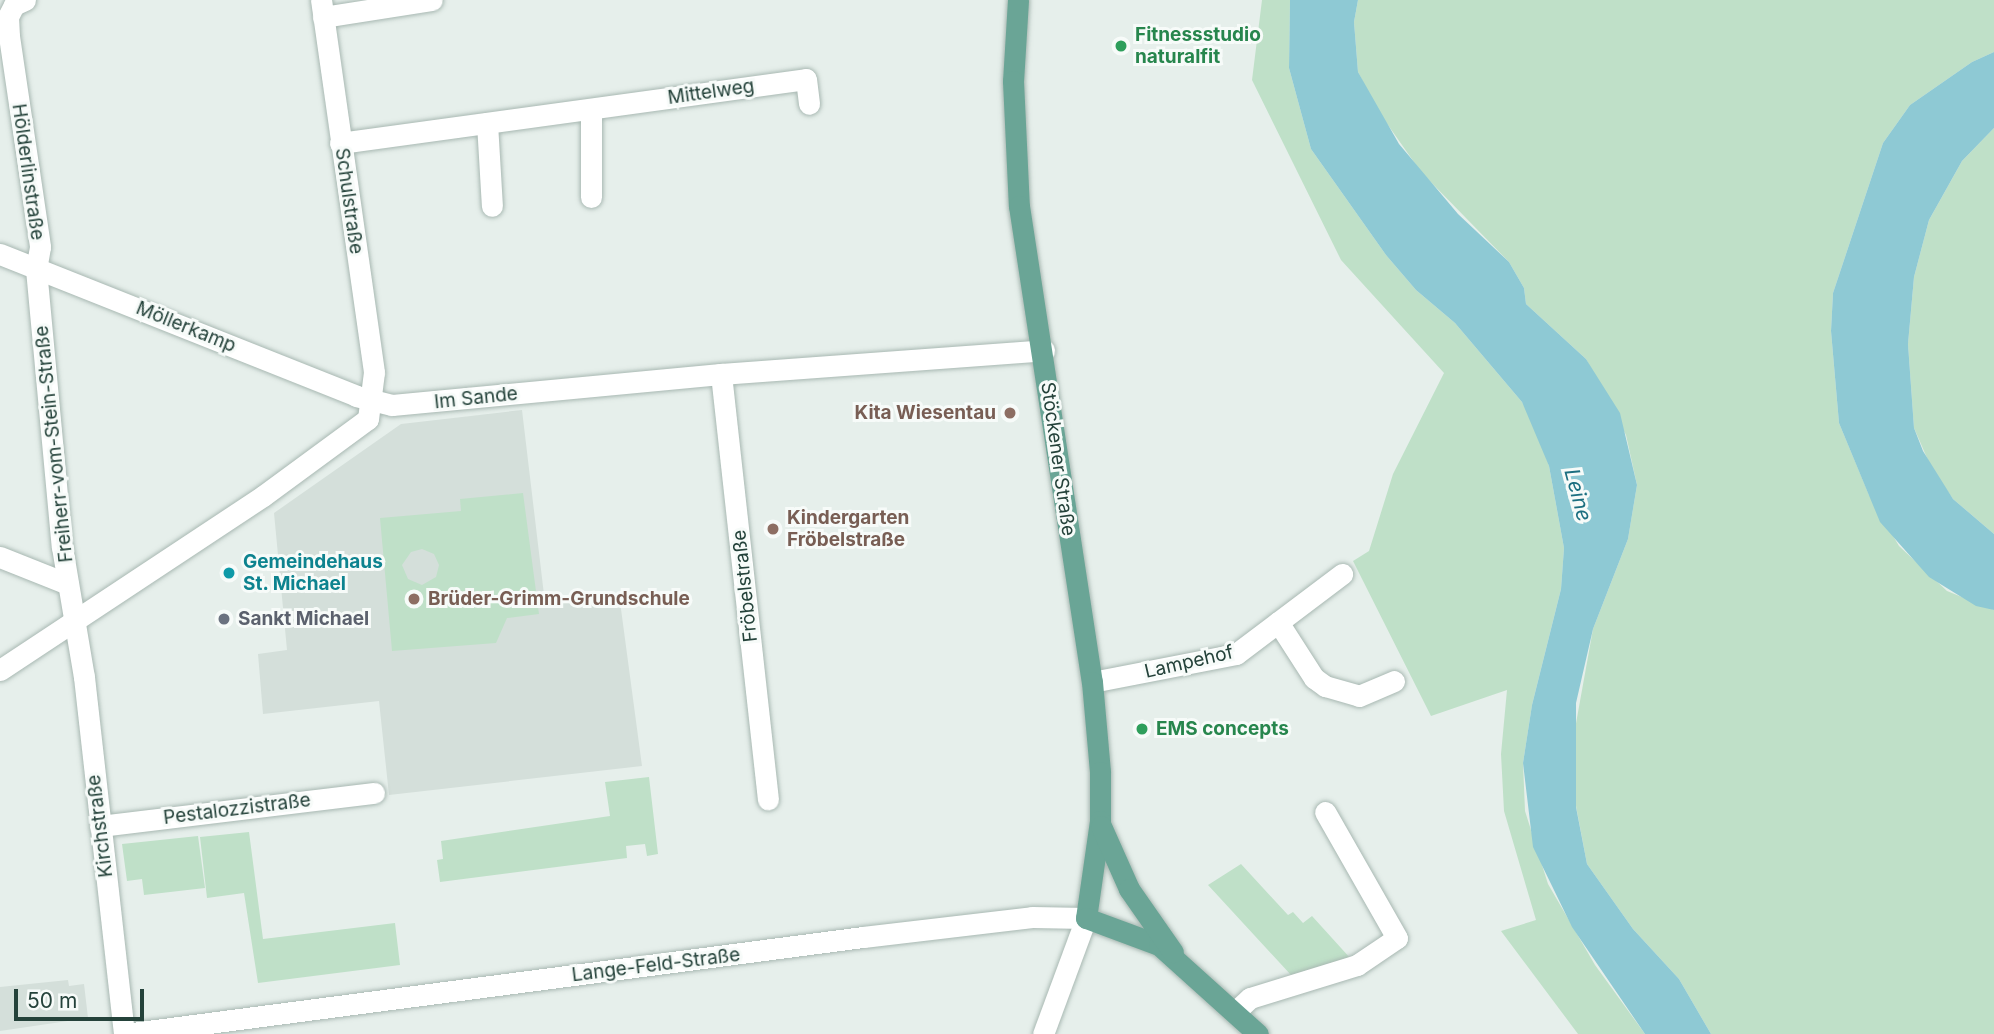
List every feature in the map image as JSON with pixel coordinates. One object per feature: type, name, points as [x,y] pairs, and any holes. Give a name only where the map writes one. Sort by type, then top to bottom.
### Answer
[{"type":"main road","name":"Stöckener Straße","points":[[1018,0],[1013,81],[1019,206],[1044,350],[1061,498],[1092,682],[1100,821],[1086,918]]},
{"type":"main road","points":[[1100,821],[1129,889],[1178,959],[1258,1034]]},
{"type":"main road","name":"Lange-Feld-Straße","points":[[1086,918],[1142,937],[1178,959]]},
{"type":"street","name":"Hölderlinstraße","points":[[25,0],[14,5],[8,17],[40,247],[36,269]]},
{"type":"street","points":[[322,9],[432,0]]},
{"type":"street","name":"Schulstraße","points":[[322,9],[374,372],[372,401]]},
{"type":"street","name":"Mittelweg","points":[[340,143],[806,79],[809,104]]},
{"type":"street","points":[[591,109],[591,197]]},
{"type":"street","points":[[487,123],[492,206]]},
{"type":"street","name":"Möllerkamp","points":[[0,254],[372,401]]},
{"type":"street","name":"Freiherr-vom-Stein-Straße","points":[[36,269],[68,584],[75,618]]},
{"type":"street","name":"Im Sande","points":[[372,401],[405,405],[722,374],[1044,350]]},
{"type":"street","name":"Fröbelstraße","points":[[722,374],[768,799]]},
{"type":"street","points":[[0,670],[360,429],[368,419],[372,401]]},
{"type":"street","points":[[0,557],[68,584]]},
{"type":"street","name":"Lampehof","points":[[1092,682],[1236,654],[1342,574]]},
{"type":"street","name":"Kirchstraße","points":[[75,618],[125,1034]]},
{"type":"street","points":[[1278,622],[1314,678],[1325,687],[1359,696],[1394,681]]},
{"type":"street","name":"Pestalozzistraße","points":[[100,826],[374,793]]},
{"type":"street","points":[[1236,1011],[1250,998],[1357,965],[1397,938],[1325,812]]},
{"type":"street","name":"Lange-Feld-Straße","points":[[125,1034],[863,937],[1032,917],[1086,918]]},
{"type":"street","points":[[1043,1034],[1086,918]]},
{"type":"shaded area","name":"Brüder-Grimm-Grundschule","points":[[522,410],[545,603],[619,594],[642,766],[389,795],[379,701],[263,714],[258,654],[287,650],[274,513],[401,424]]},
{"type":"shaded area","points":[[68,980],[69,986],[84,984],[88,1018],[0,1031],[0,987]]},
{"type":"green space","points":[[1262,0],[1290,0],[1289,68],[1311,149],[1386,255],[1416,290],[1455,323],[1522,402],[1537,429],[1549,466],[1564,548],[1561,589],[1532,705],[1523,763],[1525,811],[1548,884],[1595,965],[1645,1034],[1578,1034],[1501,931],[1536,920],[1504,811],[1501,754],[1507,690],[1431,716],[1353,561],[1369,551],[1393,474],[1444,373],[1341,260],[1252,80]]},
{"type":"green space","points":[[1358,0],[1994,0],[1994,52],[1972,62],[1910,105],[1883,143],[1833,293],[1831,331],[1839,423],[1869,495],[1899,546],[1947,591],[1994,610],[1994,1034],[1711,1034],[1679,979],[1633,929],[1587,864],[1576,806],[1573,740],[1593,629],[1628,539],[1637,485],[1626,435],[1586,359],[1526,304],[1524,288],[1509,262],[1421,172],[1376,108],[1358,72],[1354,22]]},
{"type":"green space","points":[[1994,128],[1994,534],[1953,499],[1931,467],[1914,428],[1908,344],[1914,277],[1929,220],[1962,161]]},
{"type":"green space","points":[[523,493],[539,614],[507,618],[496,643],[392,651],[380,518],[461,511],[460,499]],"holes":[[[422,549],[434,554],[439,565],[436,577],[422,585],[408,579],[402,565],[411,552]]]},
{"type":"green space","points":[[649,777],[658,854],[647,856],[645,844],[626,846],[627,858],[440,882],[437,860],[443,859],[441,841],[610,816],[605,782]]},
{"type":"green space","points":[[249,832],[263,939],[395,923],[400,965],[258,983],[244,893],[207,898],[200,837]]},
{"type":"green space","points":[[198,836],[205,888],[144,895],[142,879],[127,881],[122,844]]},
{"type":"green space","points":[[1241,864],[1288,915],[1293,912],[1303,923],[1312,916],[1351,959],[1291,975],[1208,885]]},
{"type":"water","name":"Leine","points":[[1290,0],[1358,0],[1354,22],[1358,72],[1399,144],[1458,214],[1509,262],[1524,288],[1526,304],[1586,359],[1620,413],[1637,485],[1628,539],[1593,629],[1576,703],[1576,807],[1587,864],[1633,929],[1679,979],[1711,1034],[1645,1034],[1572,927],[1533,847],[1523,763],[1532,705],[1561,589],[1564,548],[1549,466],[1522,402],[1455,323],[1416,290],[1386,255],[1311,149],[1289,68]]},
{"type":"water","points":[[1994,52],[1994,128],[1962,161],[1929,220],[1914,277],[1908,344],[1914,428],[1923,451],[1953,499],[1994,534],[1994,610],[1976,606],[1929,577],[1880,522],[1839,423],[1831,331],[1833,293],[1883,143],[1910,105],[1972,62]]},
{"type":"place","name":"Fitnessstudio naturalfit","points":[[1121,46]]},
{"type":"place","name":"Kita Wiesentau","points":[[1010,413]]},
{"type":"place","name":"Kindergarten Fröbelstraße","points":[[773,529]]},
{"type":"place","name":"Gemeindehaus St. Michael","points":[[229,573]]},
{"type":"place","name":"Brüder-Grimm-Grundschule","points":[[414,599]]},
{"type":"place","name":"Sankt Michael","points":[[224,619]]},
{"type":"place","name":"EMS concepts","points":[[1142,729]]}]
